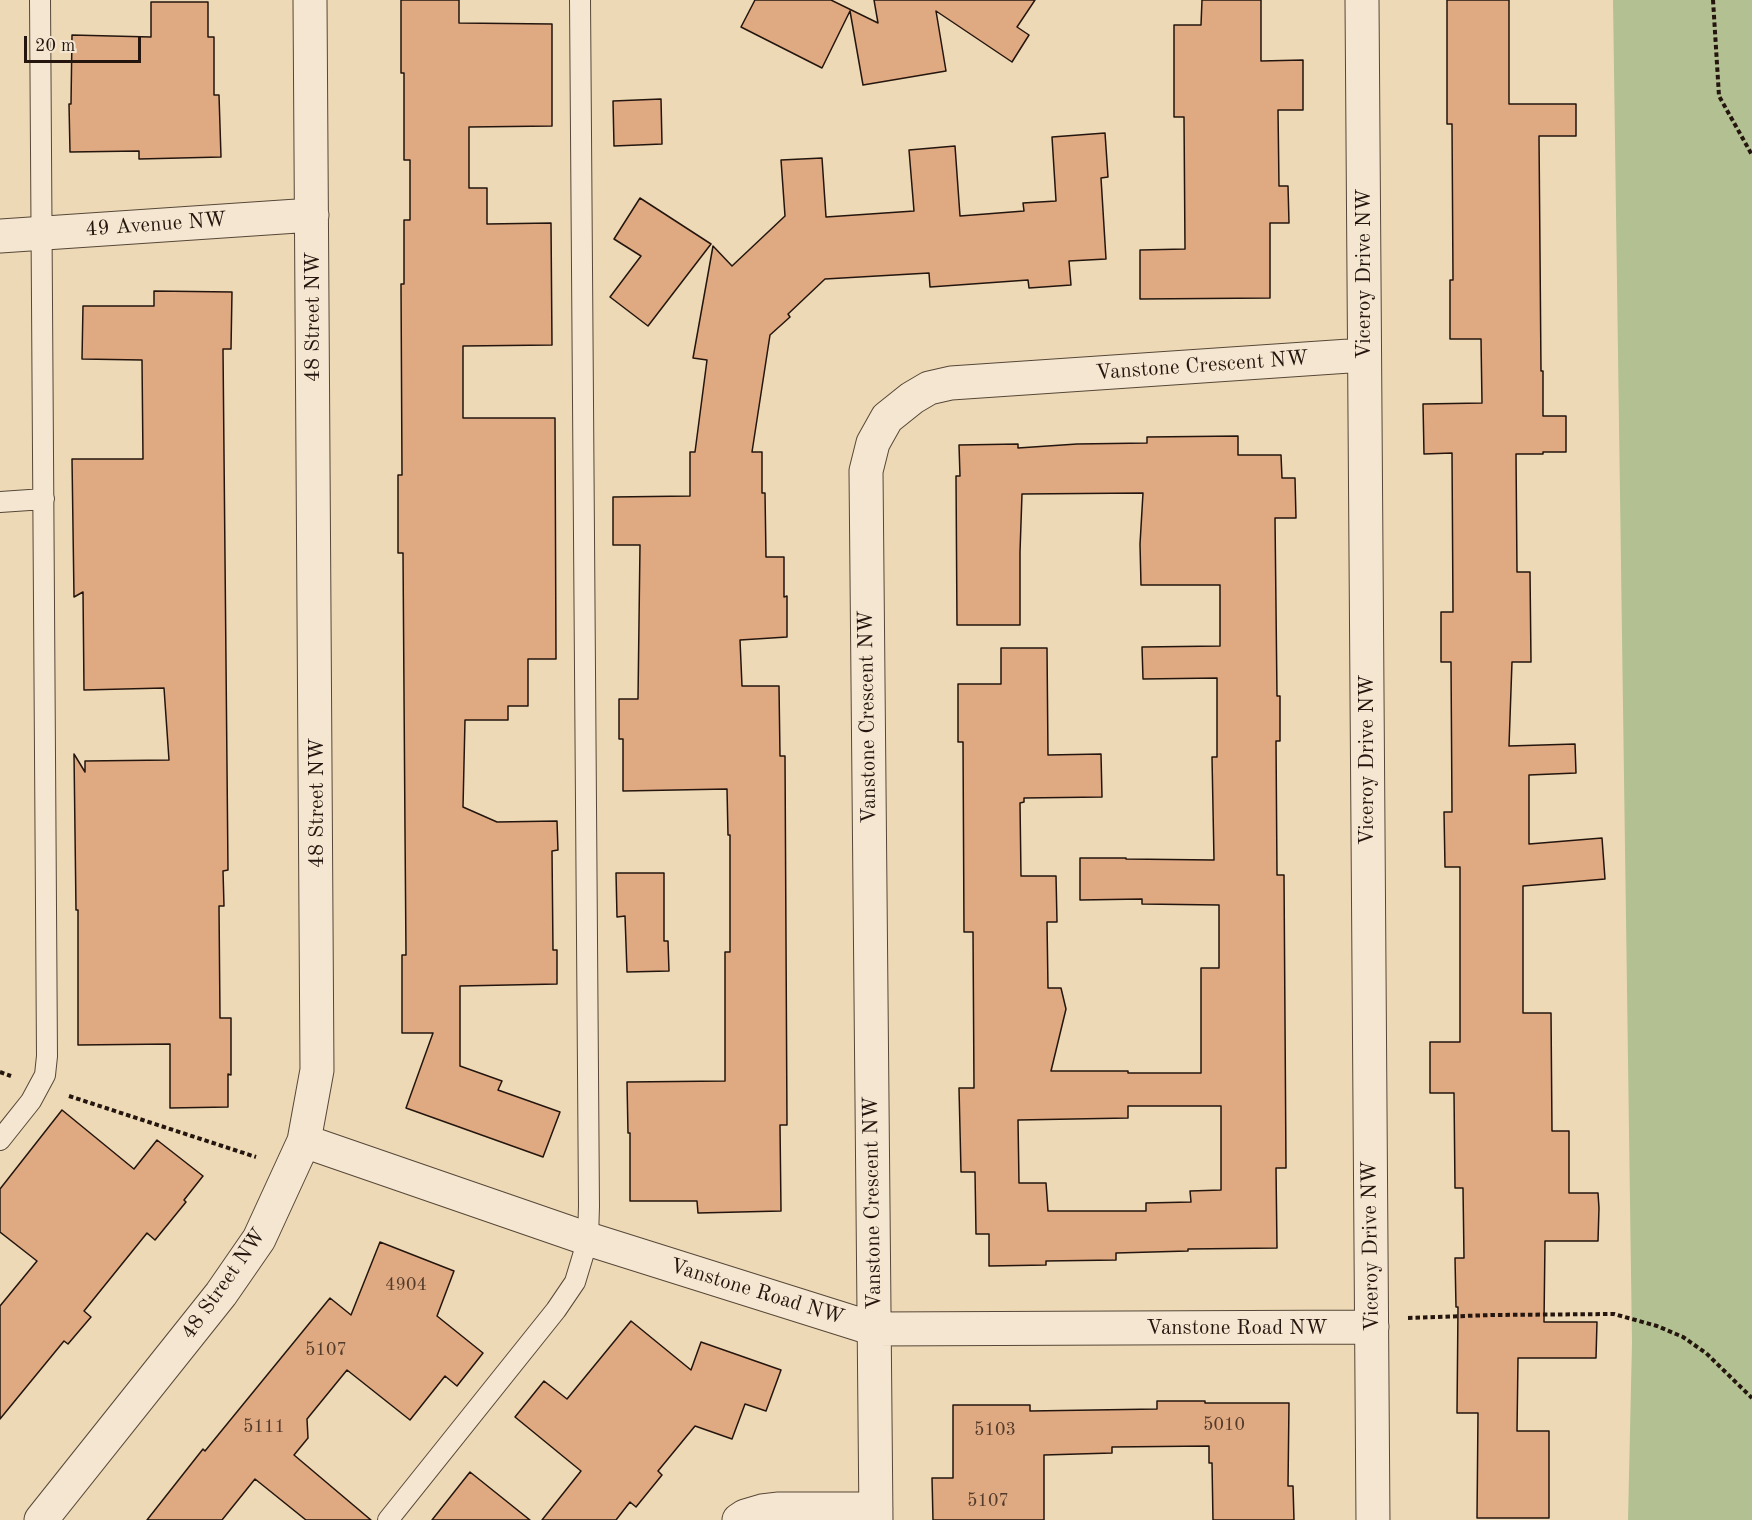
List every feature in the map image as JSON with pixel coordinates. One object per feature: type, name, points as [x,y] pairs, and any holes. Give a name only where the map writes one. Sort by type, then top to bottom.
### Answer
[{"type":"street","name":"48 Street NW","points":[[41,1520],[221,1294],[259,1239],[297,1156],[317,1070],[310,0]]},
{"type":"street","name":"Viceroy Drive NW","points":[[1362,0],[1373,1520]]},
{"type":"street","name":"49 Avenue NW","points":[[0,236],[312,215]]},
{"type":"street","name":"Vanstone Crescent NW","points":[[739,1520],[762,1511],[779,1509],[876,1515],[866,471],[873,443],[887,418],[912,398],[929,388],[951,383],[1364,355]]},
{"type":"street","name":"Vanstone Road NW","points":[[297,1156],[588,1239],[874,1329],[1372,1322]]},
{"type":"lane","points":[[0,1140],[31,1101],[45,1075],[48,1056],[40,0]]},
{"type":"lane","points":[[388,1520],[556,1310],[575,1282],[588,1239],[580,0]]},
{"type":"lane","points":[[0,502],[44,500]]},
{"type":"path","points":[[1713,0],[1719,96],[1752,155]]},
{"type":"path","points":[[0,1072],[258,1158],[297,1156]]},
{"type":"path","points":[[1372,1322],[1492,1314],[1614,1314],[1657,1326],[1683,1337],[1706,1353],[1752,1398]]},
{"type":"green space","points":[[1613,0],[1752,0],[1752,1520],[1628,1520],[1632,1342]]},
{"type":"building","points":[[401,0],[459,0],[459,23],[552,24],[552,126],[469,127],[469,188],[487,188],[487,224],[551,223],[552,345],[463,346],[463,418],[555,418],[556,659],[528,659],[528,706],[508,706],[508,720],[465,720],[463,807],[497,822],[557,821],[558,850],[552,851],[553,950],[557,950],[557,984],[460,986],[460,1066],[502,1081],[498,1090],[560,1112],[543,1157],[406,1108],[433,1033],[402,1033],[402,955],[406,955],[403,553],[398,553],[398,475],[402,475],[401,284],[404,284],[404,220],[410,220],[410,160],[404,160]]},
{"type":"building","points":[[755,0],[831,0],[878,23],[874,0],[1035,0],[1017,27],[1029,35],[1012,62],[936,11],[946,71],[863,85],[850,11],[822,68],[741,27]]},
{"type":"building","points":[[1202,0],[1261,0],[1261,61],[1303,60],[1303,110],[1278,110],[1279,186],[1288,186],[1289,223],[1270,223],[1270,298],[1140,299],[1140,250],[1185,249],[1184,117],[1174,117],[1174,25],[1201,25]]},
{"type":"building","points":[[1447,0],[1509,0],[1509,104],[1576,104],[1576,136],[1539,136],[1543,416],[1566,416],[1566,452],[1516,454],[1517,572],[1530,572],[1531,662],[1512,662],[1509,746],[1575,744],[1576,773],[1529,775],[1529,844],[1602,838],[1605,879],[1523,886],[1523,1013],[1551,1013],[1552,1131],[1569,1131],[1569,1193],[1598,1193],[1599,1208],[1598,1241],[1545,1241],[1544,1322],[1597,1322],[1596,1358],[1518,1358],[1517,1431],[1549,1431],[1549,1518],[1477,1518],[1478,1413],[1457,1413],[1458,1307],[1456,1307],[1455,1258],[1464,1258],[1463,1188],[1455,1188],[1454,1093],[1430,1093],[1430,1042],[1460,1042],[1460,867],[1445,867],[1444,812],[1452,812],[1451,662],[1441,662],[1441,612],[1453,612],[1452,453],[1424,454],[1423,404],[1482,403],[1481,339],[1450,339],[1450,280],[1453,280],[1452,124],[1447,124]]},
{"type":"building","points":[[151,2],[208,2],[208,37],[214,37],[214,95],[219,95],[221,157],[139,159],[139,151],[70,152],[69,104],[71,104],[72,35],[151,37]]},
{"type":"building","points":[[661,99],[662,144],[614,146],[613,101]]},
{"type":"building","points":[[1105,133],[1108,177],[1101,178],[1106,259],[1069,261],[1071,285],[1029,288],[1028,280],[930,287],[929,273],[825,279],[788,314],[790,317],[770,335],[752,452],[762,452],[766,557],[784,557],[787,637],[740,640],[742,686],[779,686],[780,756],[785,756],[787,1125],[780,1125],[781,1211],[698,1213],[697,1201],[630,1201],[627,1082],[725,1081],[725,952],[730,952],[730,835],[728,835],[727,789],[623,791],[623,739],[619,739],[619,699],[638,699],[640,545],[613,545],[613,497],[690,496],[690,452],[695,452],[707,360],[693,358],[713,246],[732,266],[785,216],[781,160],[822,158],[826,217],[914,211],[909,150],[955,146],[960,216],[1024,211],[1023,203],[1056,201],[1052,137]]},
{"type":"building","points":[[640,198],[711,244],[648,326],[610,297],[641,256],[614,239]]},
{"type":"building","points":[[154,291],[232,292],[231,349],[223,349],[228,870],[223,871],[224,906],[219,906],[220,1018],[231,1018],[231,1075],[228,1074],[228,1107],[170,1108],[170,1044],[78,1045],[78,910],[76,910],[74,754],[85,772],[85,761],[169,760],[164,688],[84,690],[83,592],[74,597],[72,459],[143,459],[142,360],[82,359],[83,306],[154,306]]},
{"type":"building","points":[[1238,436],[1238,455],[1281,455],[1282,478],[1295,478],[1296,518],[1275,518],[1277,696],[1280,696],[1280,741],[1276,741],[1277,875],[1284,875],[1286,1168],[1276,1168],[1277,1248],[1116,1253],[1116,1260],[1046,1261],[1046,1265],[989,1266],[989,1234],[976,1234],[975,1172],[961,1172],[959,1088],[974,1088],[973,932],[964,932],[963,742],[958,742],[958,684],[1001,684],[1001,648],[1047,648],[1048,755],[1101,754],[1102,797],[1024,798],[1024,802],[1020,803],[1021,876],[1056,876],[1057,922],[1047,922],[1048,988],[1061,988],[1066,1009],[1051,1071],[1201,1073],[1201,968],[1219,968],[1219,905],[1142,904],[1142,899],[1080,900],[1080,858],[1214,860],[1212,757],[1217,757],[1217,678],[1143,679],[1142,647],[1220,646],[1220,585],[1141,585],[1140,544],[1143,493],[1022,494],[1020,625],[957,625],[956,476],[960,476],[959,445],[1018,444],[1018,448],[1147,443],[1147,437]],"holes":[[[1128,1106],[1221,1106],[1221,1190],[1190,1191],[1191,1202],[1146,1203],[1146,1211],[1048,1211],[1046,1183],[1019,1183],[1018,1120],[1128,1118]]]},
{"type":"building","points":[[616,873],[664,873],[664,941],[668,941],[669,971],[627,972],[625,916],[617,917]]},
{"type":"building","points":[[62,1110],[134,1169],[157,1140],[203,1176],[184,1200],[186,1202],[155,1240],[147,1233],[84,1311],[91,1317],[68,1344],[64,1341],[0,1419],[0,1306],[37,1261],[0,1232],[0,1189]]},
{"type":"building","points":[[380,1242],[454,1271],[437,1316],[483,1353],[457,1386],[445,1376],[410,1420],[347,1370],[307,1419],[308,1438],[294,1455],[371,1520],[306,1520],[255,1479],[222,1520],[147,1520],[203,1449],[205,1451],[330,1298],[351,1315]]},
{"type":"building","points":[[631,1321],[691,1370],[701,1342],[781,1370],[766,1411],[745,1404],[732,1439],[695,1426],[658,1471],[662,1475],[636,1507],[630,1502],[616,1520],[542,1520],[581,1471],[515,1417],[544,1381],[567,1399]]},
{"type":"building","points":[[1157,1401],[1289,1403],[1288,1486],[1293,1486],[1294,1520],[1213,1520],[1212,1463],[1209,1463],[1209,1446],[1112,1447],[1112,1453],[1044,1455],[1044,1520],[933,1520],[932,1478],[953,1478],[953,1405],[1030,1405],[1030,1411],[1157,1409]]},
{"type":"building","points":[[470,1472],[530,1520],[432,1520]]}]
